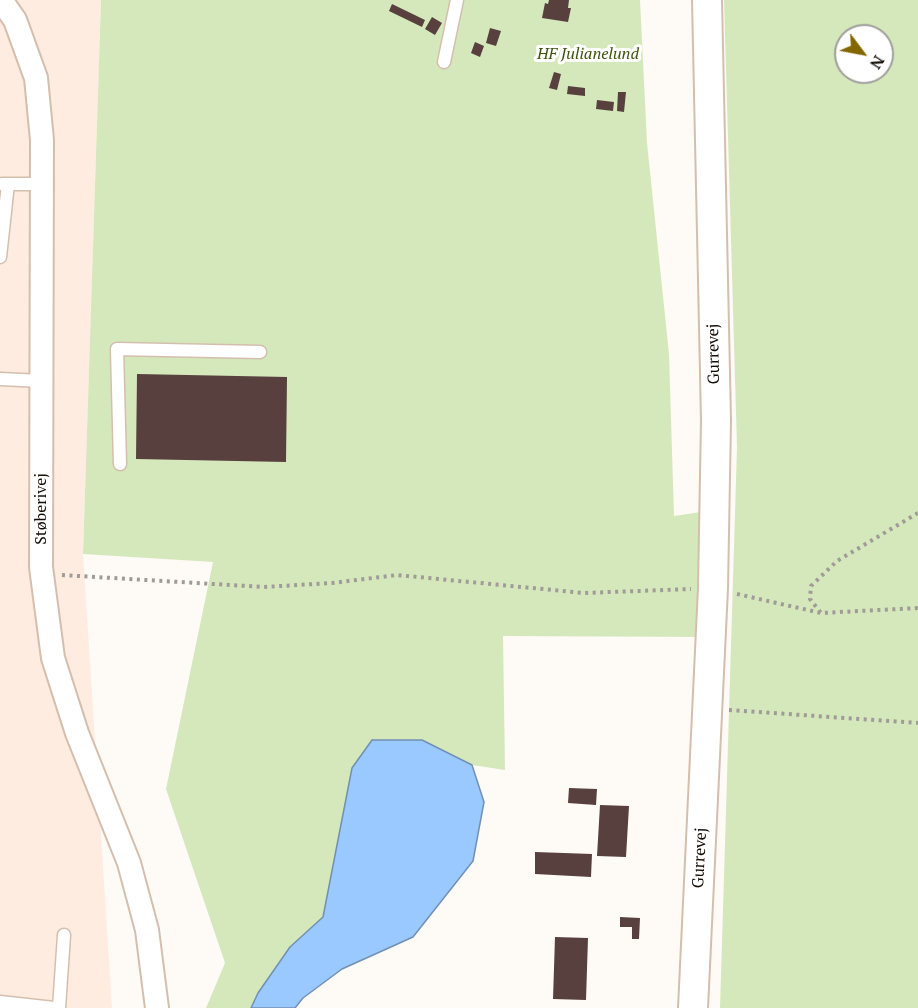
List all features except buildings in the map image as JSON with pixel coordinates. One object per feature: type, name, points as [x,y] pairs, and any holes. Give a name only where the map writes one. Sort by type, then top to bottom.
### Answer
[{"type":"street","name":"Støberivej","points":[[1,0],[15,20],[36,78],[42,140],[42,576],[53,658],[77,734],[129,863],[147,930],[157,1008]]},
{"type":"street","name":"Gurrevej","points":[[693,1008],[713,588],[716,420],[707,0]]},
{"type":"lane","points":[[444,62],[457,0]]},
{"type":"lane","points":[[0,258],[4,184],[42,184]]},
{"type":"lane","points":[[120,464],[117,349],[260,352]]},
{"type":"lane","points":[[0,379],[42,381]]},
{"type":"lane","points":[[59,1008],[64,935]]},
{"type":"lane","points":[[0,1002],[54,1008]]},
{"type":"path","points":[[821,613],[810,599],[811,586],[837,561],[918,513]]},
{"type":"path","points":[[42,576],[73,574],[264,587],[332,583],[397,575],[584,593],[713,588],[821,613],[918,608]]},
{"type":"path","points":[[707,708],[918,723]]},
{"type":"shaded area","points":[[0,0],[101,0],[83,554],[112,1008],[0,1008]]},
{"type":"green space","name":"HF Julianelund","points":[[101,0],[640,0],[647,143],[669,354],[674,516],[708,511],[704,637],[503,636],[505,770],[472,765],[422,740],[352,768],[323,917],[290,947],[258,993],[251,1008],[206,1008],[225,963],[166,789],[213,562],[83,554]]},
{"type":"green space","points":[[724,0],[918,0],[918,1008],[720,1008],[737,447]]},
{"type":"water","points":[[372,740],[422,740],[472,765],[484,802],[473,861],[413,937],[342,969],[303,998],[295,1008],[251,1008],[258,993],[290,947],[323,917],[352,768]]}]
